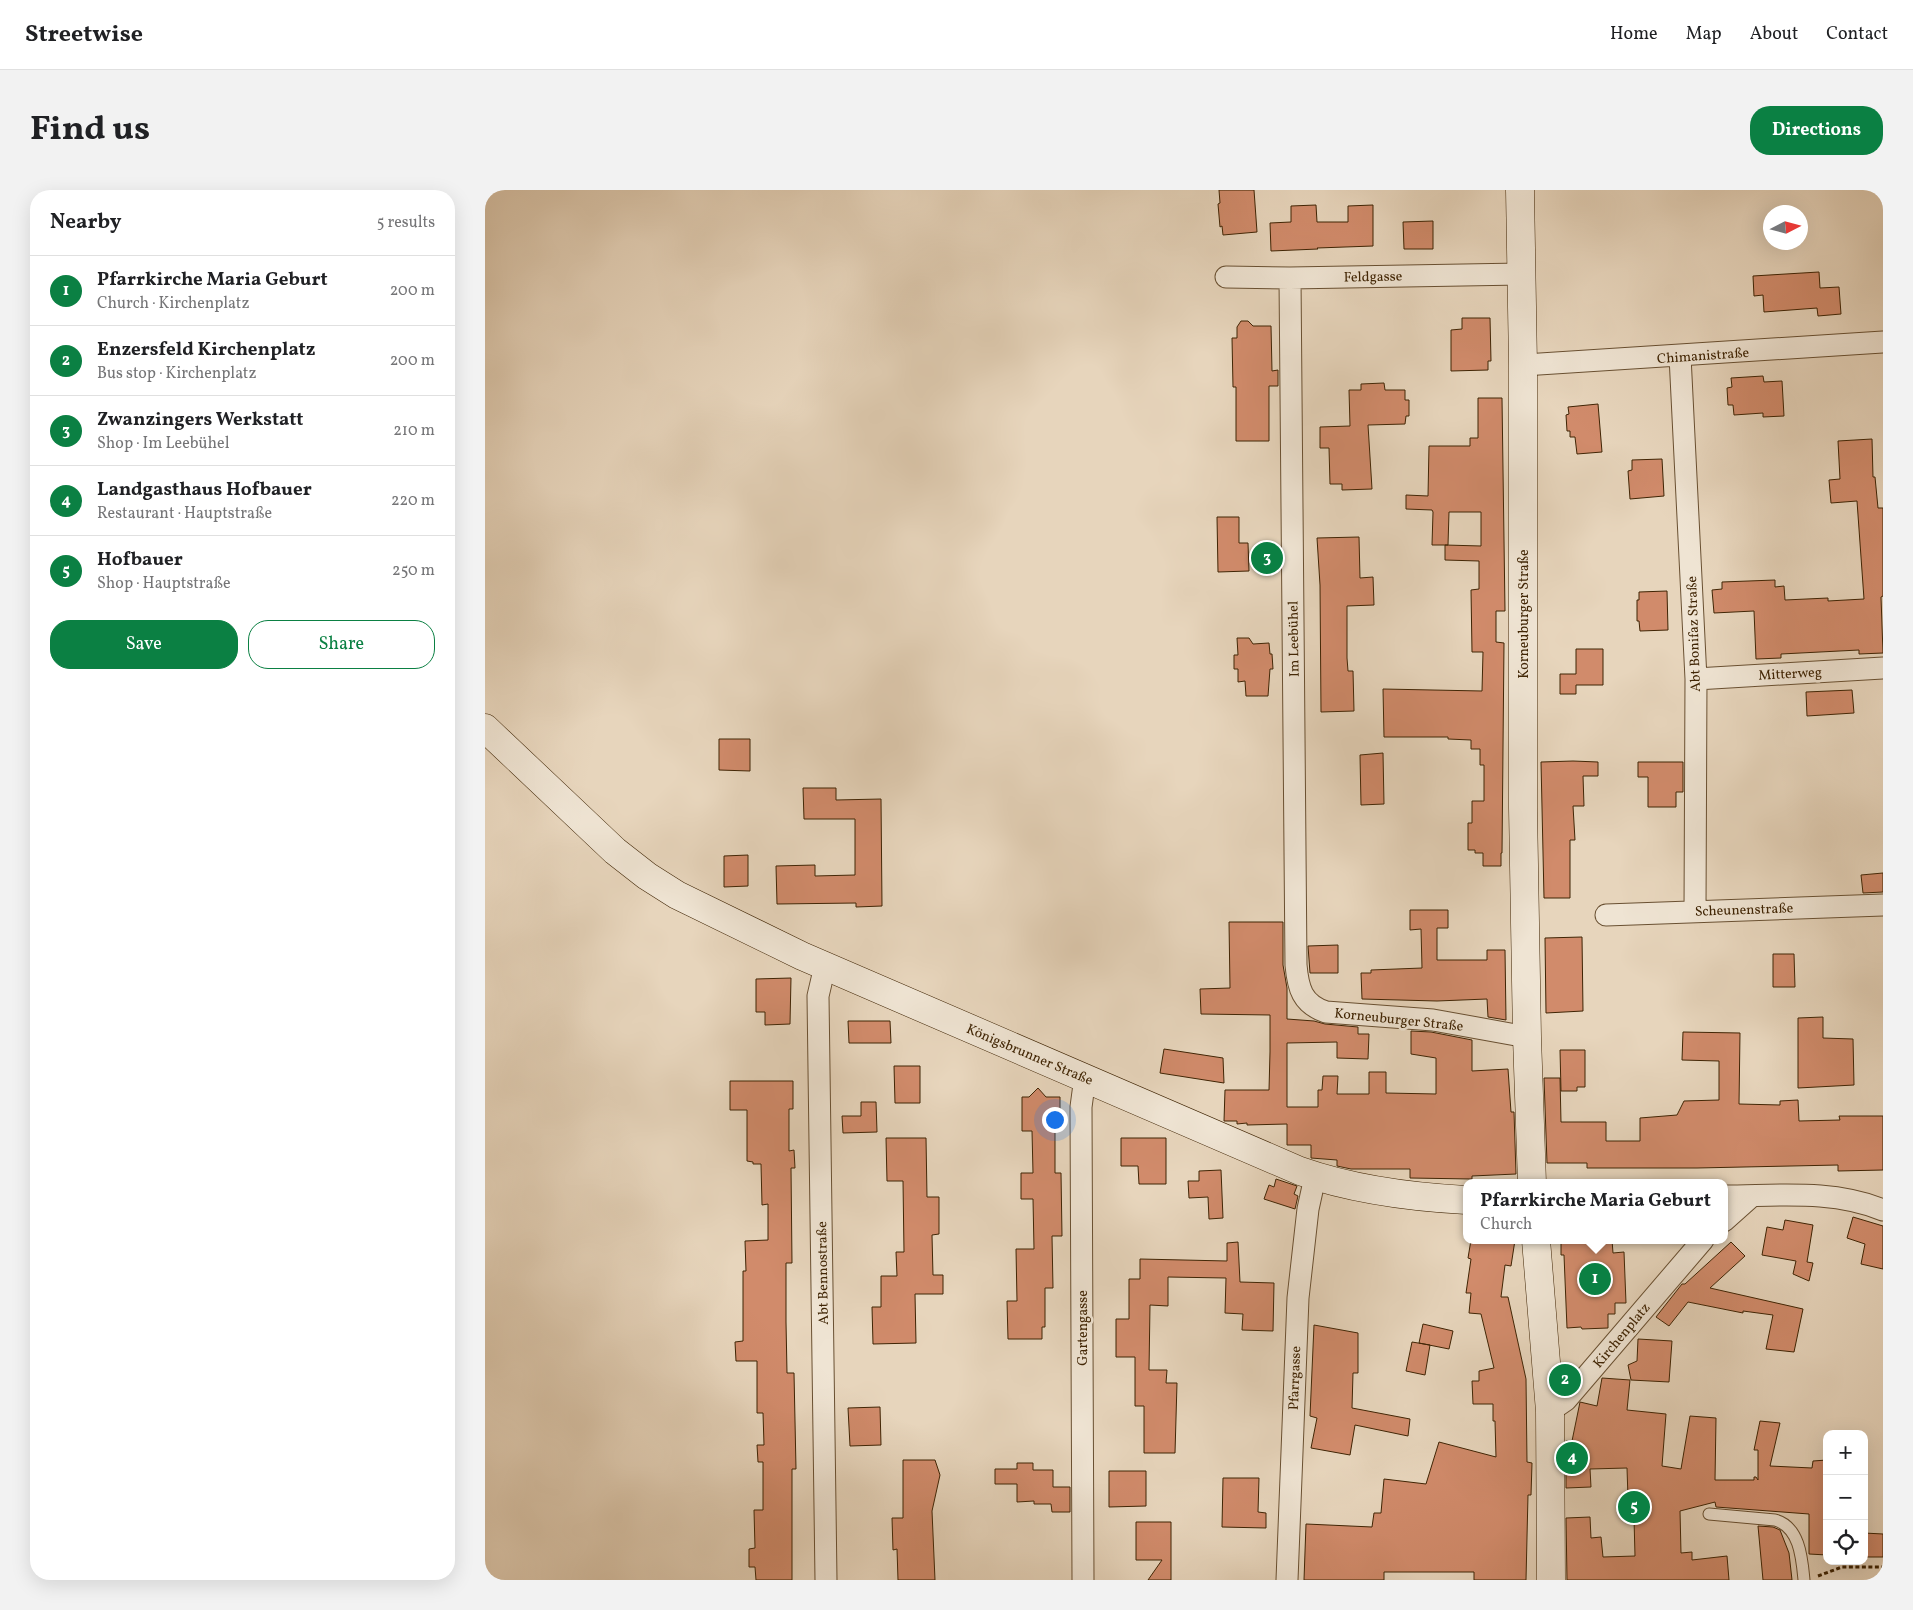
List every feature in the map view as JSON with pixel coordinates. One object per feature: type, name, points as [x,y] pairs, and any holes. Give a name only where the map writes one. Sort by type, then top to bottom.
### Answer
[{"type":"street","name":"Korneuburger Straße","points":[[1520,190],[1523,365],[1523,808],[1532,1179]]},
{"type":"street","name":"Feldgasse","points":[[1226,277],[1290,278],[1521,274]]},
{"type":"street","name":"Im Leebühel","points":[[1290,278],[1297,965],[1298,979],[1305,998]]},
{"type":"street","name":"Chimanistraße","points":[[1523,365],[1883,342]]},
{"type":"street","name":"Abt Bonifaz Straße","points":[[1680,356],[1696,679],[1695,911]]},
{"type":"street","name":"Mitterweg","points":[[1696,679],[1883,668]]},
{"type":"street","name":"Königsbrunner Straße","points":[[485,728],[615,851],[677,896],[717,916],[825,966],[1315,1177],[1414,1197],[1463,1200]]},
{"type":"street","name":"Scheunenstraße","points":[[1606,915],[1883,904]]},
{"type":"street","name":"Abt Bennostraße","points":[[825,966],[818,1002],[826,1580]]},
{"type":"street","name":"Korneuburger Straße","points":[[1305,998],[1317,1009],[1326,1012],[1433,1020],[1527,1037]]},
{"type":"street","name":"Gartengasse","points":[[1083,1580],[1081,1107],[1085,1077]]},
{"type":"street","name":"Pfarrgasse","points":[[1287,1580],[1298,1298],[1308,1209],[1315,1177]]},
{"type":"street","points":[[1728,1196],[1814,1195],[1839,1197],[1883,1210]]},
{"type":"street","points":[[1728,1217],[1752,1196]]},
{"type":"street","points":[[1536,1244],[1550,1411],[1551,1580]]},
{"type":"street","name":"Kirchenplatz","points":[[1550,1411],[1566,1400],[1700,1244]]},
{"type":"lane","points":[[1709,1514],[1775,1520],[1785,1524],[1801,1554],[1804,1580]]},
{"type":"path","points":[[1817,1577],[1842,1568],[1883,1567]]},
{"type":"building","points":[[1219,190],[1254,190],[1257,232],[1223,235],[1222,226],[1220,227]]},
{"type":"building","points":[[1316,205],[1317,222],[1348,222],[1348,206],[1373,205],[1373,246],[1271,251],[1270,223],[1291,222],[1291,206]]},
{"type":"building","points":[[1433,221],[1433,249],[1404,249],[1403,222]]},
{"type":"building","points":[[1819,272],[1820,288],[1839,287],[1841,314],[1818,316],[1817,308],[1764,312],[1763,295],[1754,296],[1753,276]]},
{"type":"building","points":[[1462,318],[1490,318],[1491,361],[1488,361],[1488,370],[1451,371],[1451,330],[1462,329]]},
{"type":"building","points":[[1241,321],[1248,321],[1253,326],[1271,326],[1272,371],[1278,370],[1278,386],[1269,386],[1269,441],[1236,441],[1236,387],[1233,387],[1232,338],[1237,338],[1237,327]]},
{"type":"building","points":[[1763,376],[1764,382],[1782,381],[1784,416],[1763,417],[1763,413],[1734,415],[1733,405],[1728,405],[1727,388],[1732,387],[1731,378]]},
{"type":"building","points":[[1384,383],[1385,390],[1405,390],[1405,400],[1409,400],[1409,416],[1406,416],[1405,424],[1368,425],[1372,489],[1342,490],[1342,484],[1330,484],[1329,448],[1320,448],[1320,427],[1350,426],[1349,390],[1361,390],[1361,384]]},
{"type":"building","points":[[1478,398],[1502,398],[1505,611],[1496,611],[1496,642],[1504,643],[1501,866],[1483,866],[1483,853],[1475,853],[1475,850],[1468,850],[1468,823],[1472,823],[1472,801],[1484,801],[1484,765],[1480,765],[1480,749],[1471,749],[1471,740],[1448,739],[1448,737],[1384,737],[1383,689],[1482,691],[1483,652],[1472,652],[1471,590],[1479,589],[1479,561],[1445,560],[1445,545],[1432,545],[1432,510],[1406,509],[1406,495],[1428,496],[1429,446],[1470,446],[1470,438],[1478,438]],"holes":[[[1449,512],[1481,512],[1481,546],[1445,545],[1448,545]]]},
{"type":"building","points":[[1598,404],[1602,452],[1577,454],[1575,437],[1570,437],[1570,431],[1567,431],[1566,415],[1569,414],[1568,407]]},
{"type":"building","points":[[1872,439],[1873,477],[1875,477],[1878,508],[1883,508],[1883,596],[1881,597],[1883,653],[1859,654],[1859,650],[1781,654],[1781,658],[1756,659],[1754,611],[1714,613],[1712,590],[1722,589],[1722,582],[1775,580],[1775,587],[1784,586],[1785,600],[1828,598],[1828,601],[1864,599],[1857,501],[1831,503],[1829,480],[1840,479],[1838,441]]},
{"type":"building","points":[[1662,459],[1664,496],[1630,499],[1628,471],[1632,470],[1632,460]]},
{"type":"building","points":[[1217,517],[1239,517],[1239,543],[1248,543],[1249,571],[1218,572]]},
{"type":"building","points":[[1359,537],[1360,578],[1373,577],[1374,605],[1347,606],[1347,658],[1348,671],[1353,671],[1354,711],[1321,712],[1320,585],[1317,538]]},
{"type":"building","points":[[1667,591],[1668,630],[1640,631],[1639,621],[1637,621],[1639,592]]},
{"type":"building","points":[[1237,638],[1249,638],[1253,644],[1269,643],[1273,669],[1270,669],[1268,696],[1246,696],[1245,681],[1238,682],[1238,669],[1234,669],[1234,655],[1238,655]]},
{"type":"building","points":[[1576,649],[1603,649],[1603,685],[1576,685],[1576,694],[1560,694],[1560,674],[1576,674]]},
{"type":"building","points":[[1852,690],[1854,713],[1807,716],[1806,692]]},
{"type":"building","points":[[719,739],[750,739],[750,771],[719,770]]},
{"type":"building","points":[[1383,753],[1384,804],[1361,805],[1360,755]]},
{"type":"building","points":[[1541,762],[1598,762],[1598,776],[1583,776],[1584,806],[1573,806],[1575,840],[1570,840],[1570,898],[1544,898]]},
{"type":"building","points":[[1638,762],[1683,762],[1683,792],[1676,792],[1676,807],[1648,807],[1648,777],[1638,777]]},
{"type":"building","points":[[803,788],[836,788],[836,800],[881,799],[882,906],[856,907],[856,903],[777,904],[776,866],[815,865],[815,876],[855,875],[855,819],[804,819]]},
{"type":"building","points":[[748,855],[748,886],[724,887],[724,856]]},
{"type":"building","points":[[1883,873],[1883,892],[1863,893],[1861,875]]},
{"type":"building","points":[[1410,910],[1448,910],[1448,928],[1437,928],[1437,960],[1487,960],[1487,950],[1505,950],[1506,1020],[1488,1017],[1487,999],[1437,1001],[1362,999],[1361,973],[1371,973],[1371,970],[1422,968],[1421,929],[1410,930]]},
{"type":"building","points":[[1229,922],[1283,922],[1283,965],[1287,988],[1287,1019],[1358,1027],[1358,1034],[1369,1034],[1368,1059],[1337,1058],[1337,1042],[1287,1043],[1287,1107],[1318,1107],[1318,1090],[1322,1090],[1323,1076],[1338,1076],[1337,1094],[1369,1094],[1369,1072],[1386,1072],[1386,1093],[1436,1094],[1436,1058],[1411,1054],[1411,1031],[1431,1032],[1472,1040],[1472,1071],[1508,1069],[1511,1112],[1514,1112],[1516,1174],[1472,1176],[1472,1179],[1410,1178],[1410,1169],[1351,1169],[1337,1166],[1337,1160],[1311,1158],[1311,1145],[1287,1145],[1287,1124],[1247,1125],[1247,1123],[1237,1124],[1237,1121],[1224,1121],[1225,1090],[1269,1090],[1270,1052],[1270,1015],[1201,1014],[1200,989],[1230,988]]},
{"type":"building","points":[[1582,937],[1583,1011],[1546,1013],[1545,938]]},
{"type":"building","points":[[1338,945],[1338,973],[1310,973],[1308,946]]},
{"type":"building","points":[[1773,954],[1794,954],[1795,987],[1773,987]]},
{"type":"building","points":[[791,978],[790,1024],[765,1025],[765,1012],[756,1012],[756,979]]},
{"type":"building","points":[[1823,1017],[1823,1038],[1853,1039],[1854,1085],[1798,1088],[1798,1018]]},
{"type":"building","points":[[848,1021],[890,1021],[891,1043],[849,1043]]},
{"type":"building","points":[[1683,1032],[1740,1033],[1739,1104],[1780,1105],[1780,1101],[1798,1100],[1799,1121],[1840,1120],[1839,1116],[1883,1116],[1883,1170],[1838,1171],[1838,1165],[1587,1168],[1587,1163],[1547,1163],[1544,1078],[1560,1078],[1561,1122],[1606,1122],[1606,1141],[1640,1141],[1640,1118],[1677,1115],[1684,1101],[1719,1100],[1719,1061],[1682,1060]]},
{"type":"building","points":[[1164,1049],[1223,1058],[1224,1083],[1160,1073]]},
{"type":"building","points":[[1560,1050],[1585,1050],[1585,1087],[1577,1087],[1577,1091],[1561,1091]]},
{"type":"building","points":[[894,1066],[920,1066],[920,1103],[895,1103]]},
{"type":"building","points":[[730,1081],[793,1081],[793,1109],[789,1109],[789,1151],[794,1150],[795,1168],[791,1168],[792,1263],[786,1263],[787,1373],[794,1373],[796,1469],[792,1469],[792,1580],[756,1580],[755,1567],[749,1567],[749,1549],[755,1548],[754,1510],[763,1510],[763,1462],[758,1462],[757,1445],[764,1445],[763,1413],[757,1413],[757,1361],[736,1361],[735,1342],[743,1341],[743,1271],[746,1271],[745,1241],[768,1240],[768,1204],[762,1205],[761,1164],[753,1164],[753,1162],[747,1161],[747,1110],[730,1110]]},
{"type":"building","points":[[1038,1088],[1046,1097],[1060,1097],[1060,1131],[1055,1131],[1055,1173],[1061,1173],[1062,1236],[1052,1236],[1053,1288],[1045,1288],[1045,1327],[1042,1327],[1042,1339],[1008,1339],[1007,1301],[1017,1301],[1016,1249],[1034,1249],[1033,1199],[1021,1199],[1021,1173],[1033,1173],[1032,1131],[1022,1131],[1022,1097],[1029,1097]]},
{"type":"building","points":[[861,1102],[876,1102],[877,1132],[843,1133],[842,1116],[861,1116]]},
{"type":"building","points":[[886,1138],[926,1138],[927,1197],[939,1197],[939,1234],[932,1235],[933,1275],[943,1275],[943,1294],[915,1294],[916,1343],[873,1344],[872,1307],[881,1307],[881,1276],[897,1276],[896,1252],[904,1252],[903,1181],[887,1181]]},
{"type":"building","points":[[1121,1138],[1166,1138],[1166,1184],[1139,1184],[1138,1166],[1121,1166]]},
{"type":"building","points":[[1221,1170],[1223,1218],[1209,1219],[1208,1197],[1189,1198],[1188,1181],[1199,1181],[1199,1171]]},
{"type":"building","points":[[1276,1179],[1297,1186],[1294,1194],[1298,1196],[1295,1209],[1264,1199],[1269,1185],[1274,1187]]},
{"type":"building","points":[[1853,1217],[1883,1226],[1883,1269],[1861,1264],[1865,1244],[1847,1238]]},
{"type":"building","points":[[1785,1220],[1813,1225],[1807,1262],[1813,1263],[1809,1281],[1793,1274],[1796,1261],[1762,1255],[1767,1227],[1783,1230]]},
{"type":"building","points":[[1238,1242],[1240,1282],[1274,1283],[1273,1331],[1242,1330],[1243,1314],[1225,1313],[1226,1278],[1168,1277],[1168,1306],[1150,1305],[1149,1370],[1167,1370],[1166,1383],[1177,1383],[1175,1453],[1144,1453],[1144,1406],[1135,1406],[1135,1357],[1116,1357],[1116,1319],[1129,1319],[1129,1279],[1140,1279],[1140,1259],[1227,1261],[1227,1243]]},
{"type":"building","points":[[1731,1242],[1745,1256],[1710,1288],[1803,1309],[1794,1352],[1766,1349],[1773,1315],[1743,1311],[1743,1313],[1688,1302],[1669,1326],[1656,1317],[1682,1284],[1685,1284]]},
{"type":"building","points":[[1470,1244],[1514,1244],[1511,1266],[1505,1265],[1501,1297],[1508,1297],[1526,1379],[1527,1462],[1532,1463],[1531,1495],[1528,1495],[1526,1580],[1474,1580],[1474,1572],[1384,1572],[1384,1580],[1304,1580],[1306,1524],[1372,1527],[1374,1513],[1381,1513],[1384,1479],[1426,1484],[1439,1442],[1496,1457],[1493,1404],[1473,1404],[1472,1381],[1479,1381],[1479,1371],[1494,1368],[1481,1314],[1469,1313],[1471,1293],[1466,1293],[1471,1259],[1468,1258]]},
{"type":"building","points":[[1561,1244],[1612,1244],[1613,1253],[1624,1252],[1626,1303],[1615,1303],[1615,1314],[1608,1314],[1608,1328],[1567,1328],[1564,1255],[1561,1255]]},
{"type":"building","points":[[1423,1324],[1453,1331],[1449,1349],[1419,1343]]},
{"type":"building","points":[[1314,1325],[1358,1333],[1358,1373],[1353,1373],[1352,1408],[1410,1419],[1408,1436],[1355,1425],[1350,1455],[1311,1448],[1317,1418],[1310,1416]]},
{"type":"building","points":[[1638,1339],[1672,1341],[1669,1382],[1631,1380],[1628,1365],[1637,1361]]},
{"type":"building","points":[[1412,1342],[1430,1345],[1425,1375],[1406,1371]]},
{"type":"building","points":[[1602,1378],[1630,1380],[1627,1410],[1666,1414],[1662,1466],[1681,1469],[1690,1416],[1716,1418],[1715,1480],[1754,1480],[1754,1477],[1756,1477],[1758,1480],[1758,1450],[1754,1450],[1760,1421],[1780,1423],[1770,1466],[1812,1468],[1813,1461],[1823,1460],[1823,1555],[1809,1554],[1809,1514],[1716,1507],[1715,1502],[1680,1511],[1681,1553],[1692,1552],[1692,1560],[1727,1556],[1729,1580],[1567,1580],[1566,1518],[1590,1517],[1591,1538],[1601,1537],[1603,1557],[1635,1556],[1634,1518],[1621,1518],[1620,1498],[1628,1498],[1627,1468],[1590,1469],[1591,1487],[1566,1488],[1566,1441],[1572,1441],[1580,1402],[1597,1406]]},
{"type":"building","points":[[880,1407],[881,1445],[850,1446],[848,1408]]},
{"type":"building","points":[[903,1460],[935,1460],[940,1475],[932,1511],[935,1580],[898,1580],[897,1549],[893,1550],[892,1518],[903,1518]]},
{"type":"building","points":[[1017,1463],[1033,1463],[1033,1470],[1053,1470],[1053,1487],[1070,1487],[1070,1512],[1052,1512],[1051,1504],[1034,1504],[1034,1501],[1017,1502],[1017,1484],[995,1484],[995,1469],[1017,1469]]},
{"type":"building","points":[[1109,1471],[1146,1471],[1146,1506],[1109,1507]]},
{"type":"building","points":[[1223,1478],[1259,1478],[1258,1512],[1266,1513],[1266,1528],[1222,1527]]},
{"type":"building","points":[[1136,1522],[1171,1522],[1171,1580],[1148,1580],[1162,1560],[1136,1560]]},
{"type":"building","points":[[1758,1526],[1773,1527],[1780,1530],[1789,1553],[1792,1580],[1763,1580]]},
{"type":"building","points":[[1868,1533],[1883,1534],[1883,1557],[1868,1557]]},
{"type":"place","name":"Zwanzingers Werkstatt","points":[[1267,558]]},
{"type":"place","name":"Pfarrkirche Maria Geburt","points":[[1595,1279]]},
{"type":"place","name":"Enzersfeld Kirchenplatz","points":[[1565,1380]]},
{"type":"place","name":"Landgasthaus Hofbauer","points":[[1572,1458]]},
{"type":"place","name":"Hofbauer","points":[[1634,1507]]}]
